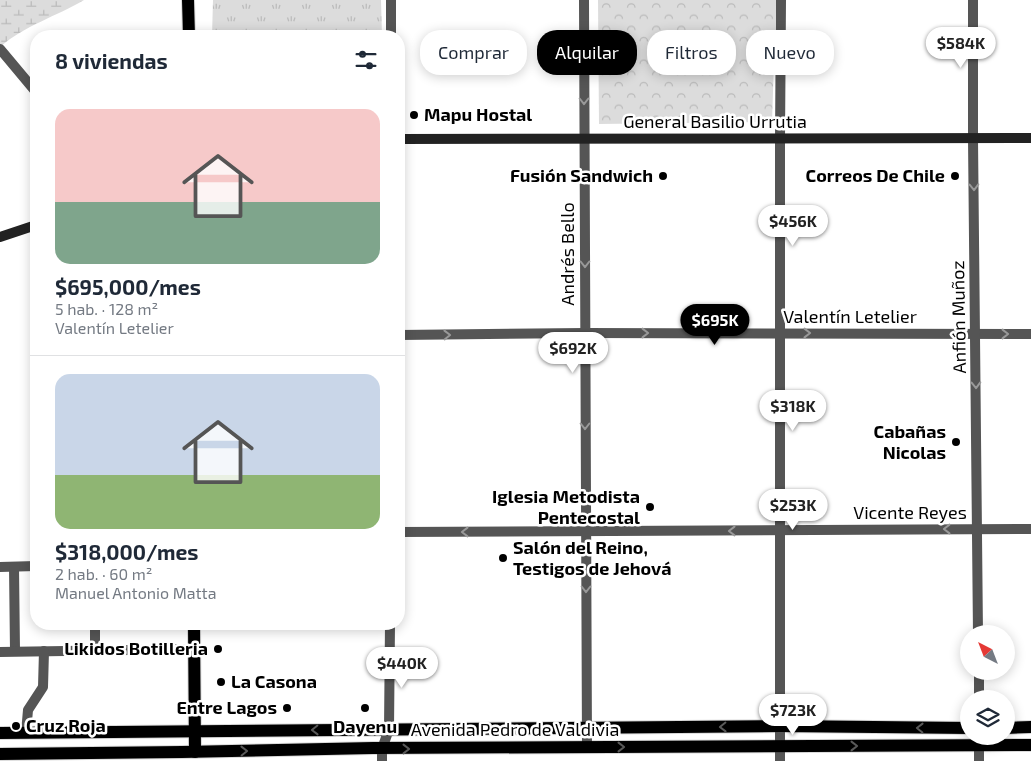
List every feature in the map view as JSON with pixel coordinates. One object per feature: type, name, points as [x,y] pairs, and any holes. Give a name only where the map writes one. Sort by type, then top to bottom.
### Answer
[{"type":"main road","points":[[188,0],[189,30]]},
{"type":"main road","name":"General Basilio Urrutia","points":[[405,139],[1031,138]]},
{"type":"main road","points":[[0,237],[30,227]]},
{"type":"main road","points":[[194,630],[195,757]]},
{"type":"main road","name":"Avenida Pedro de Valdivia","points":[[0,733],[780,726],[960,728]]},
{"type":"main road","points":[[1015,728],[1031,728]]},
{"type":"main road","name":"Avenida Pedro de Valdivia","points":[[0,754],[117,757],[382,755],[587,747],[780,746],[960,741]]},
{"type":"main road","name":"Avenida Pedro de Valdivia","points":[[1015,744],[1031,745]]},
{"type":"street","points":[[391,0],[391,30]]},
{"type":"street","name":"Andrés Bello","points":[[584,0],[587,747]]},
{"type":"street","points":[[780,761],[781,0]]},
{"type":"street","name":"Anfión Muñoz","points":[[973,0],[978,625]]},
{"type":"street","points":[[2,52],[30,85]]},
{"type":"street","name":"Valentín Letelier","points":[[405,335],[1031,334]]},
{"type":"street","name":"Vicente Reyes","points":[[405,532],[1031,529]]},
{"type":"street","points":[[0,567],[30,566]]},
{"type":"street","points":[[14,567],[15,652]]},
{"type":"street","points":[[95,630],[95,650]]},
{"type":"street","points":[[382,755],[389,729],[390,630]]},
{"type":"street","points":[[0,652],[194,649]]},
{"type":"street","points":[[26,733],[28,710],[43,687],[44,651]]},
{"type":"street","points":[[979,745],[979,761]]},
{"type":"green space","points":[[0,0],[84,0],[19,33],[0,47]]},
{"type":"green space","points":[[213,0],[381,0],[382,30],[212,30]]},
{"type":"green space","points":[[598,0],[776,0],[775,30],[746,30],[746,75],[774,75],[772,122],[599,124],[599,75],[637,75],[637,30],[598,30]]},
{"type":"place","name":"Mapu Hostal","points":[[414,115]]},
{"type":"place","name":"Fusión Sandwich","points":[[663,176]]},
{"type":"place","name":"Correos De Chile","points":[[955,176]]},
{"type":"place","name":"Cabañas Nicolas","points":[[956,442]]},
{"type":"place","name":"Iglesia Metodista Pentecostal","points":[[650,507]]},
{"type":"place","name":"Salón del Reino, Testigos de Jehová","points":[[503,558]]},
{"type":"place","name":"Likidos Botilleria","points":[[218,649]]},
{"type":"place","name":"La Casona","points":[[221,682]]},
{"type":"place","name":"Entre Lagos","points":[[287,708]]},
{"type":"place","name":"Dayenu","points":[[365,708]]},
{"type":"place","name":"Cruz Roja","points":[[16,726]]}]
